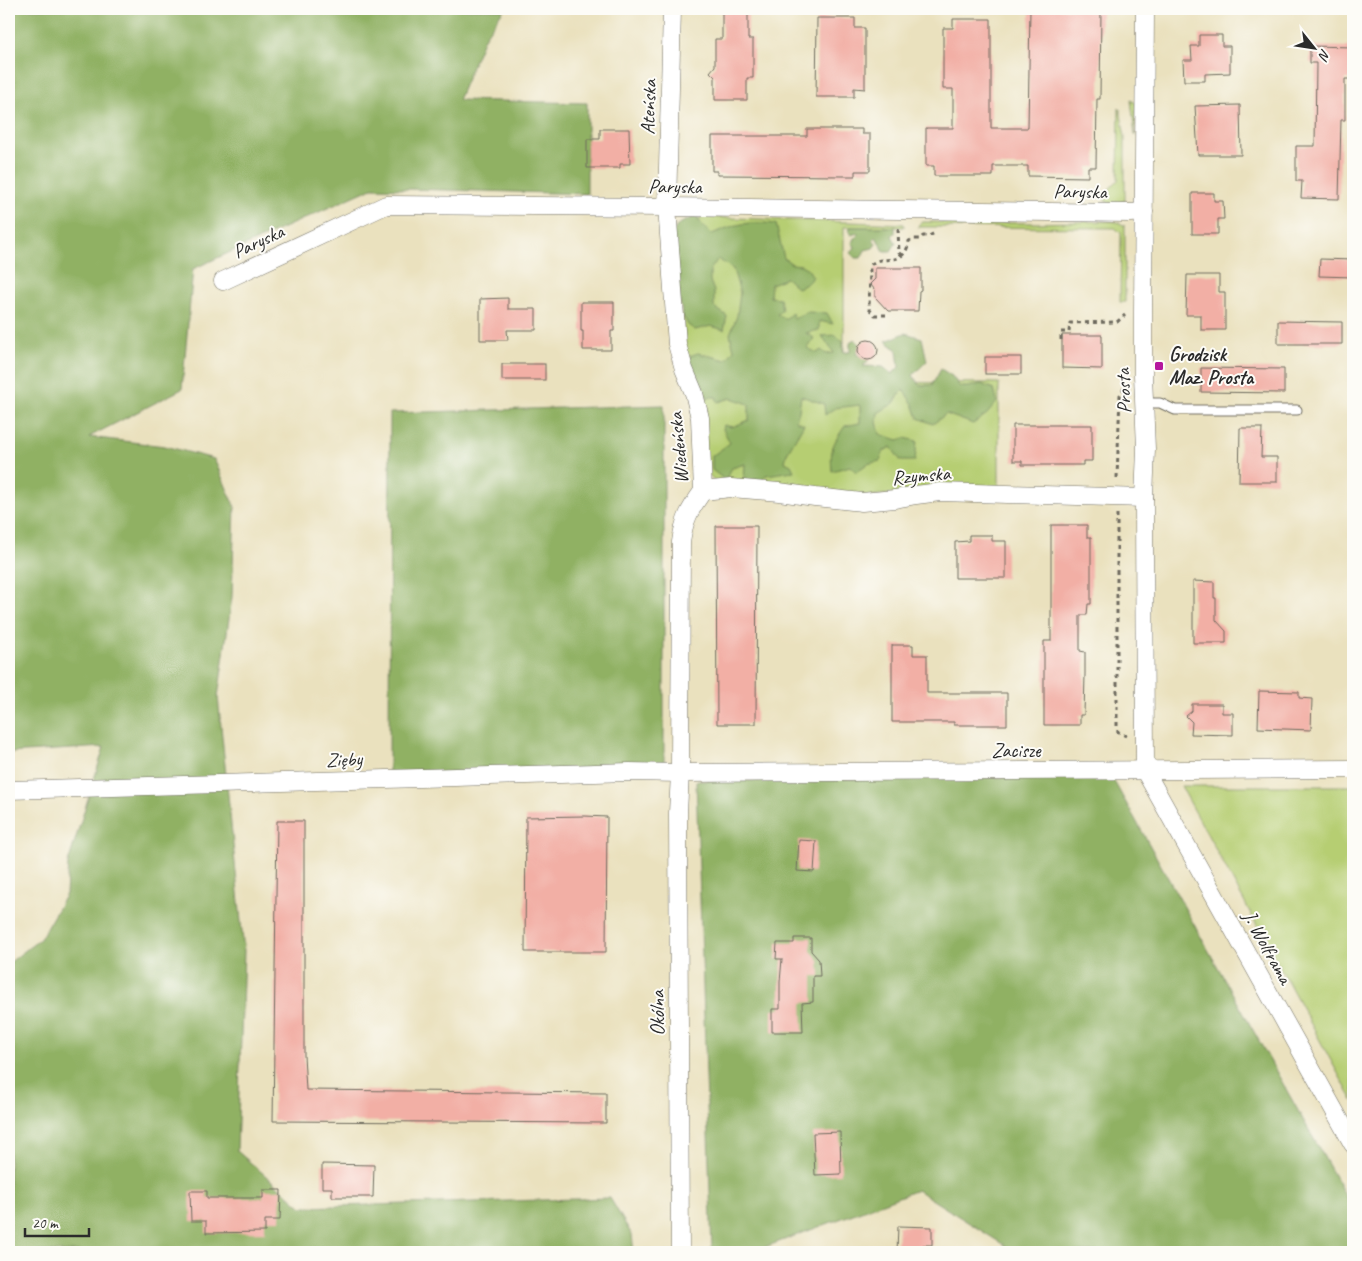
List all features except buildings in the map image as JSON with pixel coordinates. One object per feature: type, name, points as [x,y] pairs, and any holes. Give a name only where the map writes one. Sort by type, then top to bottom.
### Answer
[{"type":"street","name":"Ateńska","points":[[667,207],[672,9]]},
{"type":"street","name":"Prosta","points":[[1145,9],[1143,349],[1146,449],[1144,498],[1145,771]]},
{"type":"street","name":"Paryska","points":[[222,281],[386,206],[1144,212]]},
{"type":"street","name":"Wiedeńska","points":[[667,207],[677,344],[684,369],[694,393],[700,418],[703,491],[691,507],[683,526],[681,542],[680,773]]},
{"type":"street","name":"Rzymska","points":[[703,491],[731,488],[862,502],[940,492],[1144,498]]},
{"type":"street","name":"Zacisze","points":[[680,773],[1353,769]]},
{"type":"street","name":"J. Wolframa","points":[[1145,771],[1353,1144]]},
{"type":"street","name":"Zięby","points":[[9,790],[629,772],[680,773]]},
{"type":"street","name":"Okólna","points":[[680,773],[678,813],[680,1252]]},
{"type":"lane","points":[[1145,403],[1160,403],[1175,410],[1296,410]]},
{"type":"path","points":[[898,228],[901,254]]},
{"type":"path","points":[[886,315],[875,315],[869,309],[869,271],[872,262],[876,260],[892,260],[906,251],[909,242],[913,239],[920,239],[935,232]]},
{"type":"path","points":[[1061,340],[1061,332],[1069,332],[1070,323],[1117,322],[1120,319]]},
{"type":"green space","points":[[9,9],[504,9],[484,38],[458,100],[587,103],[587,194],[372,188],[193,269],[182,389],[89,437],[165,446],[214,459],[235,507],[232,597],[218,697],[244,951],[237,1151],[302,1207],[610,1198],[632,1235],[634,1252],[9,1252],[9,963],[40,939],[66,894],[68,863],[104,747],[9,753]]},
{"type":"green space","points":[[1131,100],[1136,103],[1135,136]]},
{"type":"green space","points":[[1119,108],[1125,137],[1125,200],[1120,203],[1109,204],[1102,196],[1118,180]]},
{"type":"green space","points":[[696,216],[712,234],[743,224],[776,224],[784,258],[792,264],[801,265],[808,269],[813,277],[805,285],[797,288],[786,278],[771,284],[770,297],[780,298],[782,310],[777,314],[785,319],[792,313],[794,319],[806,312],[827,313],[833,324],[819,321],[819,330],[806,333],[814,338],[807,348],[817,353],[821,350],[826,354],[834,353],[822,336],[835,335],[843,341],[843,352],[850,352],[850,343],[854,339],[861,345],[856,354],[869,360],[863,366],[883,367],[892,374],[899,367],[897,350],[886,341],[905,333],[922,338],[927,361],[913,375],[919,385],[932,385],[941,369],[952,376],[960,387],[981,384],[994,389],[997,402],[987,414],[973,424],[946,414],[933,424],[918,418],[913,404],[903,390],[894,403],[878,413],[877,422],[880,434],[898,440],[905,438],[917,441],[915,461],[901,461],[891,447],[884,451],[880,461],[867,464],[856,472],[850,466],[832,471],[831,457],[835,443],[845,426],[860,423],[860,405],[835,408],[825,415],[824,404],[801,396],[796,421],[804,424],[787,453],[785,462],[791,465],[794,471],[766,475],[753,489],[744,479],[745,464],[732,468],[725,480],[712,470],[712,456],[730,443],[723,429],[724,425],[732,427],[749,420],[749,404],[731,398],[718,402],[716,397],[698,397],[687,370],[690,356],[698,353],[726,360],[734,350],[730,334],[737,316],[740,293],[733,269],[718,259],[710,270],[710,281],[714,291],[714,307],[727,316],[724,330],[711,326],[695,330],[688,325],[682,314],[669,236],[679,224]]},
{"type":"green space","points":[[703,217],[904,224],[904,227],[844,227],[844,382],[999,383],[999,488],[864,496],[714,480],[709,475],[686,358],[675,235],[691,220]]},
{"type":"green space","points":[[923,222],[1036,223],[1118,222],[1125,226],[1125,302],[1120,302],[1121,233],[1115,228],[918,227]]},
{"type":"green space","points":[[850,227],[895,227],[895,233],[892,236],[896,243],[891,251],[884,251],[876,237],[873,239],[876,244],[873,248],[865,250],[861,258],[855,258],[851,253],[855,247],[852,243],[858,233],[851,235]]},
{"type":"green space","points":[[664,405],[664,769],[389,774],[390,413]]},
{"type":"green space","points":[[1111,776],[1353,1209],[1353,1252],[1007,1252],[1004,1245],[917,1190],[752,1252],[712,1252],[696,781]]},
{"type":"green space","points":[[1181,786],[1353,786],[1353,1101]]},
{"type":"place","name":"Grodzisk Maz. Prosta","points":[[1159,366]]}]
